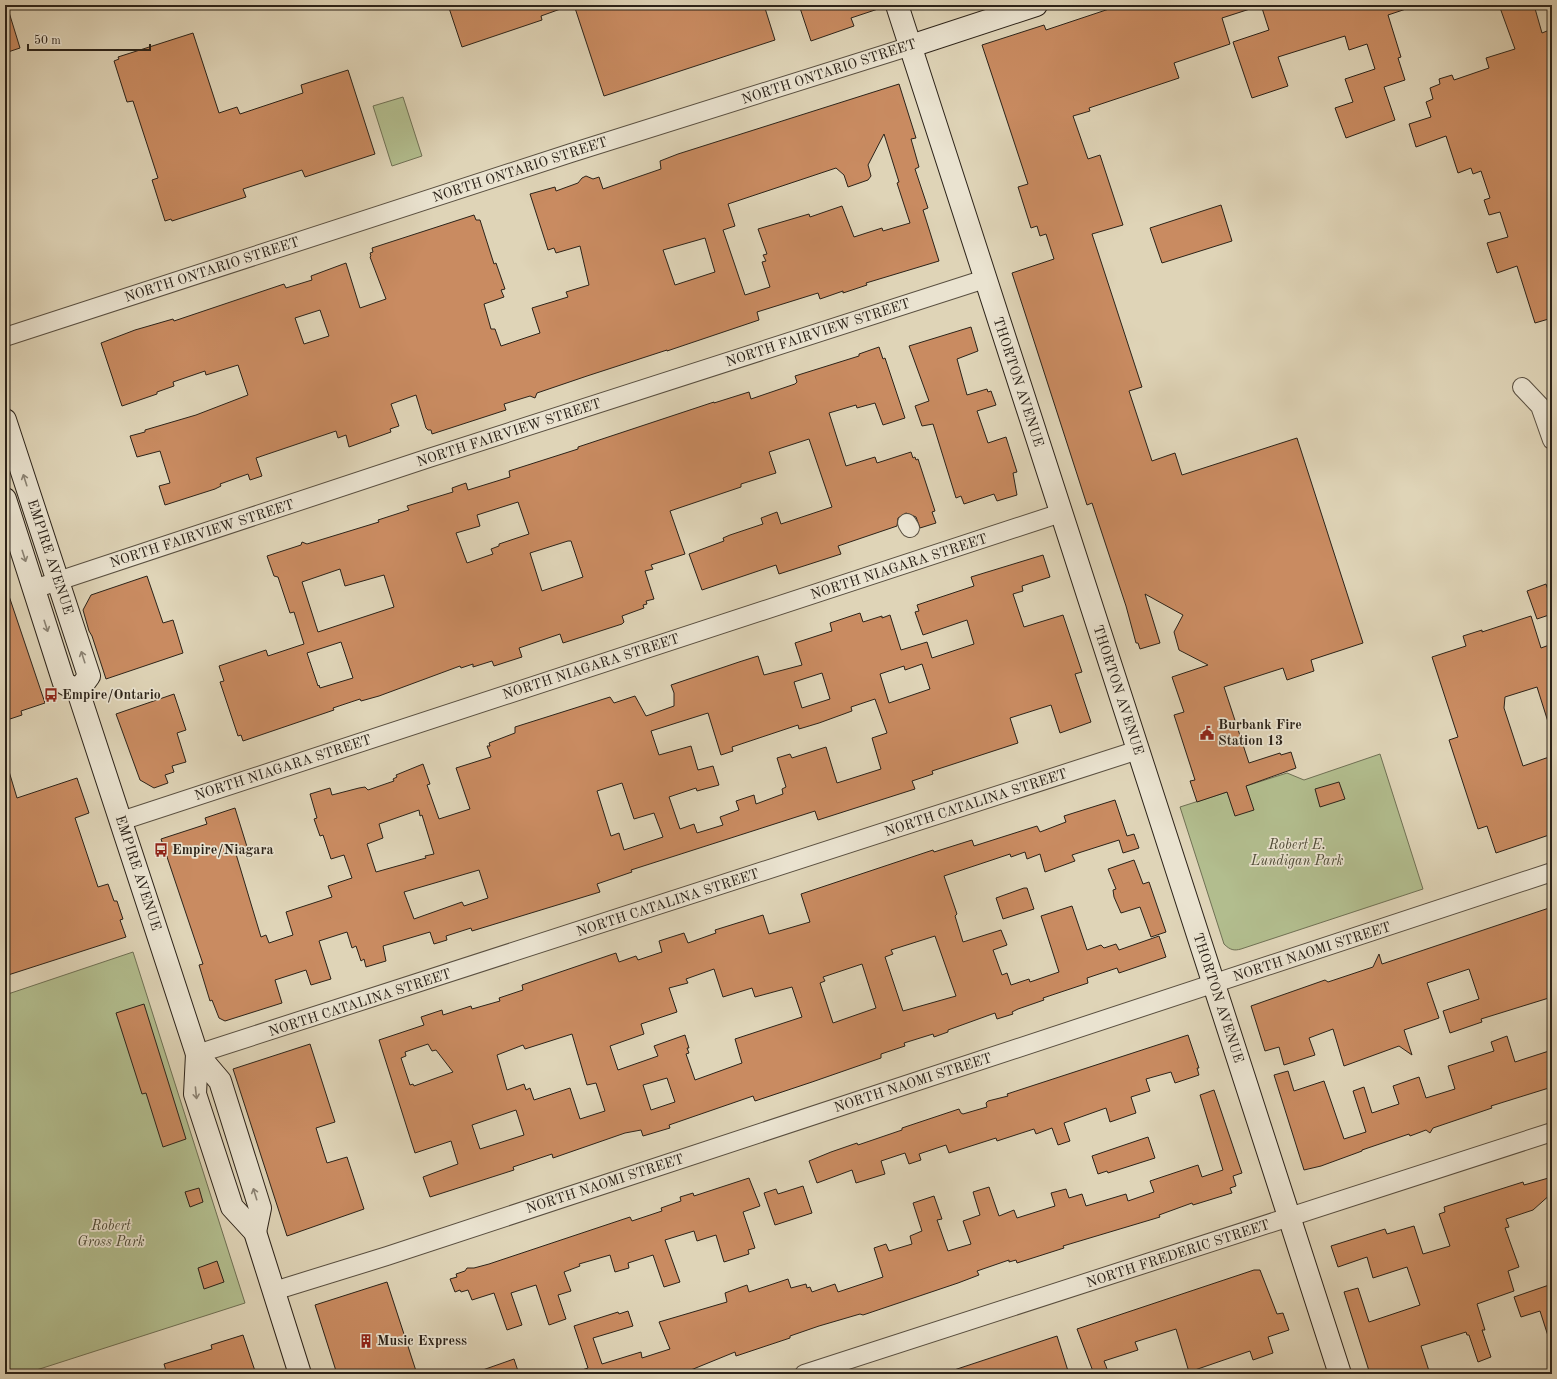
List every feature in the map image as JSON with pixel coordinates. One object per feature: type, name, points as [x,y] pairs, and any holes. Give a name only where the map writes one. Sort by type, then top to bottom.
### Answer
[{"type":"street","name":"THORTON AVENUE","points":[[897,5],[1340,1374]]},
{"type":"street","name":"NORTH ONTARIO STREET","points":[[5,337],[571,153],[1036,5]]},
{"type":"street","name":"NORTH FAIRVIEW STREET","points":[[34,588],[236,523],[436,456],[985,279]]},
{"type":"street","points":[[1522,387],[1540,406],[1552,440]]},
{"type":"street","name":"EMPIRE AVENUE","points":[[5,420],[89,676],[78,691]]},
{"type":"street","name":"EMPIRE AVENUE","points":[[5,499],[64,683],[78,691],[197,1054],[220,1082],[260,1208],[255,1232],[300,1374]]},
{"type":"street","name":"NORTH NIAGARA STREET","points":[[121,821],[1061,513]]},
{"type":"street","name":"NORTH CATALINA STREET","points":[[197,1054],[1138,750]]},
{"type":"street","name":"NORTH NAOMI STREET","points":[[274,1291],[387,1256],[1552,872]]},
{"type":"street","name":"NORTH FREDERIC STREET","points":[[804,1374],[1552,1132]]},
{"type":"green space","points":[[403,97],[422,156],[392,166],[373,106]]},
{"type":"green space","name":"Robert E. Lundigan Park","points":[[1380,754],[1423,889],[1241,949],[1232,950],[1226,946],[1224,944],[1180,807],[1227,792],[1249,797],[1246,786],[1287,773],[1304,780]]},
{"type":"green space","name":"Robert Gross Park","points":[[133,952],[245,1303],[24,1374],[5,1374],[5,995]]},
{"type":"building","points":[[448,5],[566,5],[566,7],[541,16],[542,20],[462,47]]},
{"type":"building","points":[[574,5],[764,5],[775,40],[604,96]]},
{"type":"building","points":[[799,5],[884,5],[884,7],[851,18],[854,26],[811,41]]},
{"type":"building","points":[[1121,5],[1253,5],[1253,8],[1222,18],[1230,44],[1174,63],[1179,78],[1089,108],[1090,111],[1073,116],[1088,159],[1100,155],[1123,225],[1092,234],[1142,387],[1129,391],[1152,461],[1175,453],[1182,475],[1297,438],[1363,643],[1311,660],[1314,671],[1287,680],[1283,668],[1224,687],[1249,763],[1280,753],[1281,755],[1291,752],[1296,768],[1246,786],[1254,810],[1235,816],[1227,792],[1197,802],[1190,781],[1195,780],[1174,715],[1184,712],[1172,677],[1208,665],[1179,650],[1174,632],[1183,615],[1145,594],[1160,643],[1140,649],[1138,643],[1136,643],[1126,606],[1092,503],[1087,505],[1012,273],[1054,259],[1046,234],[1040,236],[1037,226],[1031,228],[1018,187],[1028,184],[982,45],[1044,25],[1046,30]]},
{"type":"building","points":[[1261,5],[1411,5],[1412,7],[1388,15],[1401,57],[1398,58],[1405,80],[1384,87],[1395,120],[1346,138],[1335,108],[1353,102],[1345,79],[1375,69],[1367,44],[1349,50],[1345,36],[1278,57],[1288,86],[1252,98],[1233,42],[1269,30]]},
{"type":"building","points":[[1499,5],[1534,5],[1542,33],[1552,29],[1552,318],[1535,323],[1517,266],[1497,273],[1487,243],[1508,237],[1500,212],[1489,215],[1484,200],[1490,198],[1481,171],[1473,174],[1471,168],[1458,173],[1446,136],[1416,147],[1409,124],[1431,117],[1426,102],[1433,99],[1430,88],[1440,84],[1439,79],[1452,75],[1454,80],[1489,68],[1486,58],[1515,49]]},
{"type":"building","points":[[5,9],[8,9],[20,48],[5,53]]},
{"type":"building","points":[[193,33],[219,113],[237,107],[240,114],[303,93],[301,85],[348,70],[375,154],[305,177],[302,170],[243,189],[246,197],[172,221],[171,219],[165,221],[152,180],[158,178],[133,101],[127,102],[114,61],[119,59],[118,57]]},
{"type":"building","points":[[899,84],[916,138],[911,139],[919,167],[915,169],[928,208],[923,210],[939,261],[866,283],[867,285],[843,293],[843,291],[820,299],[818,293],[757,312],[759,320],[537,393],[535,398],[530,396],[504,404],[506,410],[432,434],[431,430],[426,428],[416,395],[391,404],[399,426],[390,429],[391,432],[349,447],[346,435],[338,438],[336,431],[256,458],[262,476],[250,480],[248,474],[220,484],[221,486],[215,489],[165,505],[159,486],[170,483],[160,451],[137,457],[130,436],[196,415],[248,395],[238,365],[206,375],[205,371],[173,382],[174,386],[157,392],[157,394],[122,406],[101,343],[135,330],[173,319],[174,321],[284,284],[286,288],[312,280],[311,276],[346,263],[360,308],[386,299],[370,257],[370,253],[373,252],[372,248],[474,215],[476,220],[480,220],[494,264],[496,263],[505,289],[501,290],[504,297],[484,304],[491,329],[495,329],[501,346],[540,333],[532,308],[568,297],[566,292],[589,285],[580,246],[556,253],[554,248],[548,250],[530,194],[555,187],[556,191],[578,183],[586,176],[593,179],[599,177],[603,189],[661,169],[660,161]],"holes":[[[884,134],[899,182],[897,183],[910,223],[883,231],[882,228],[854,237],[842,206],[810,217],[809,214],[758,229],[767,254],[763,255],[766,261],[762,262],[770,287],[745,295],[723,230],[735,226],[728,204],[836,168],[844,175],[848,187],[868,180],[871,176],[868,165]],[[705,238],[715,272],[675,285],[663,250]],[[320,310],[329,336],[304,344],[295,318]]]},
{"type":"building","points":[[1221,205],[1232,241],[1162,263],[1150,228]]},
{"type":"building","points":[[971,327],[978,351],[957,359],[967,395],[987,389],[988,392],[991,391],[996,405],[977,411],[988,443],[1006,437],[1017,472],[1013,473],[1017,495],[997,501],[994,494],[964,504],[961,496],[956,498],[933,424],[922,426],[915,406],[929,401],[909,346]]},
{"type":"building","points":[[879,347],[883,359],[885,358],[905,418],[883,425],[875,403],[857,408],[856,405],[829,413],[846,466],[875,457],[877,463],[911,452],[913,458],[915,457],[916,460],[918,459],[935,511],[932,512],[936,523],[920,528],[916,517],[906,513],[898,518],[897,526],[838,546],[841,554],[779,574],[776,565],[702,590],[689,554],[724,541],[723,538],[730,535],[763,524],[761,518],[777,512],[781,524],[832,507],[809,439],[769,452],[776,473],[741,484],[741,487],[670,511],[685,554],[651,565],[653,569],[645,571],[654,599],[646,601],[647,604],[643,605],[644,608],[622,616],[624,622],[622,624],[563,643],[560,634],[519,648],[522,657],[494,666],[492,661],[473,667],[473,664],[461,668],[460,666],[379,696],[361,701],[360,699],[333,708],[334,710],[243,741],[241,735],[238,736],[220,682],[224,681],[219,666],[266,650],[268,656],[304,644],[294,612],[290,613],[278,577],[274,576],[267,556],[301,545],[302,542],[307,544],[379,522],[378,520],[409,510],[407,506],[453,492],[452,488],[466,483],[468,490],[510,477],[509,471],[714,402],[749,392],[751,399],[795,384],[797,382],[795,376],[859,356],[859,354]],"holes":[[[518,502],[529,534],[499,544],[499,546],[491,549],[493,554],[467,563],[456,533],[480,526],[477,515]],[[571,541],[583,577],[542,591],[530,553]],[[340,569],[345,586],[384,575],[394,607],[318,632],[302,582]],[[341,642],[353,678],[320,688],[307,653]]]},
{"type":"building","points":[[1043,555],[1050,577],[1022,586],[1023,591],[1013,594],[1024,627],[1063,615],[1082,672],[1075,674],[1091,722],[1060,733],[1051,705],[1010,718],[1018,743],[932,771],[933,774],[912,781],[915,789],[818,820],[815,811],[631,870],[632,872],[597,884],[600,892],[472,931],[471,928],[446,936],[447,940],[434,944],[430,932],[383,946],[386,961],[366,967],[364,959],[361,961],[356,946],[352,948],[347,932],[319,941],[331,979],[311,985],[306,970],[275,980],[282,1003],[225,1021],[219,1018],[212,1000],[210,1001],[199,965],[203,964],[161,839],[207,824],[205,818],[235,808],[248,850],[236,854],[261,937],[266,935],[269,943],[293,935],[286,912],[332,897],[328,886],[352,878],[344,855],[331,859],[323,835],[320,836],[314,819],[317,818],[310,794],[330,788],[332,795],[365,787],[368,790],[394,781],[393,779],[397,777],[396,775],[423,764],[430,784],[427,785],[439,819],[470,809],[456,768],[491,757],[487,746],[490,746],[489,743],[515,733],[515,727],[610,697],[614,703],[635,696],[646,716],[674,706],[674,693],[671,685],[758,656],[764,675],[802,665],[795,643],[832,631],[830,623],[860,613],[863,622],[890,615],[901,650],[927,642],[932,658],[974,644],[967,620],[923,635],[915,612],[919,611],[917,605],[974,586],[971,577]],"holes":[[[922,664],[930,689],[889,703],[880,674],[904,666],[905,670]],[[822,673],[830,699],[802,708],[794,682]],[[875,699],[887,733],[872,738],[881,769],[837,783],[826,747],[792,758],[790,754],[777,758],[786,787],[782,789],[783,794],[756,804],[754,795],[736,801],[739,810],[720,817],[723,825],[697,833],[694,824],[680,829],[669,797],[696,788],[697,791],[719,785],[713,766],[698,770],[691,746],[659,755],[651,731],[708,713],[721,755],[733,751],[732,747],[798,725],[799,729],[852,711],[851,707]],[[622,783],[634,819],[654,813],[663,837],[624,850],[619,833],[611,836],[597,791]],[[419,810],[420,816],[422,815],[434,854],[425,856],[426,858],[376,872],[367,844],[383,838],[379,824]],[[479,870],[488,898],[464,906],[462,902],[414,919],[404,892]]]},
{"type":"building","points":[[147,576],[163,623],[173,620],[183,653],[106,679],[83,610],[91,595]]},
{"type":"building","points":[[1546,584],[1552,602],[1552,614],[1537,619],[1527,591]]},
{"type":"building","points":[[5,590],[7,590],[45,703],[21,711],[22,715],[7,720],[5,713]]},
{"type":"building","points":[[1531,616],[1541,648],[1552,644],[1552,724],[1549,725],[1537,687],[1505,697],[1504,708],[1523,766],[1552,756],[1552,834],[1496,853],[1487,826],[1478,829],[1449,740],[1458,737],[1432,657],[1466,646],[1463,636],[1482,630],[1482,632]]},
{"type":"building","points":[[174,694],[186,730],[177,733],[186,762],[172,766],[174,772],[165,775],[168,783],[154,788],[140,780],[116,714]]},
{"type":"building","points":[[8,768],[17,798],[77,778],[89,813],[75,818],[98,887],[108,884],[114,901],[117,901],[123,919],[120,920],[126,937],[5,976],[5,769]]},
{"type":"building","points":[[1339,782],[1345,799],[1320,807],[1315,789]]},
{"type":"building","points":[[1115,800],[1127,836],[1134,834],[1139,848],[1123,853],[1119,840],[1072,855],[1075,861],[1045,872],[1040,854],[1027,859],[1025,852],[1011,857],[1010,854],[944,876],[957,914],[955,916],[963,942],[1001,930],[1007,945],[993,950],[1002,975],[1007,973],[1011,985],[1029,979],[1030,982],[1059,972],[1041,916],[1072,906],[1087,950],[1101,945],[1104,948],[1116,944],[1119,950],[1159,936],[1166,957],[1119,973],[1117,968],[1087,978],[1088,983],[1043,998],[1044,1000],[1012,1012],[1013,1014],[997,1019],[995,1013],[948,1030],[948,1032],[934,1037],[933,1034],[904,1043],[905,1046],[881,1054],[881,1058],[755,1101],[753,1096],[669,1125],[670,1128],[643,1136],[641,1130],[625,1133],[553,1158],[552,1154],[513,1167],[514,1170],[430,1197],[423,1177],[458,1164],[451,1141],[415,1153],[379,1040],[424,1025],[421,1017],[442,1010],[443,1015],[471,1006],[472,1009],[500,1001],[499,998],[523,990],[522,985],[616,953],[619,962],[636,956],[638,960],[662,952],[659,941],[684,933],[688,943],[716,933],[715,930],[763,915],[769,934],[810,922],[801,894],[933,850],[934,852],[972,840],[974,846],[1037,826],[1040,832],[1066,822],[1064,816]],"holes":[[[935,936],[956,996],[903,1011],[885,957],[893,954],[891,950]],[[862,964],[876,1008],[833,1023],[820,983],[825,981],[823,977]],[[714,969],[723,997],[752,988],[755,997],[792,987],[802,1017],[735,1039],[742,1063],[695,1080],[686,1054],[689,1053],[687,1048],[689,1048],[685,1035],[654,1046],[658,1056],[618,1070],[610,1046],[644,1034],[641,1024],[677,1012],[669,988],[688,983],[686,979]],[[572,1034],[587,1085],[596,1083],[605,1111],[580,1119],[570,1088],[534,1100],[530,1088],[526,1090],[524,1084],[507,1090],[497,1055],[523,1045],[525,1049]],[[428,1044],[432,1051],[436,1050],[453,1072],[414,1086],[413,1084],[410,1085],[401,1058],[406,1056],[405,1052]],[[667,1078],[675,1102],[651,1110],[643,1085]],[[516,1110],[524,1135],[480,1149],[472,1125]]]},
{"type":"building","points":[[1134,860],[1143,884],[1149,882],[1166,932],[1151,937],[1140,907],[1121,913],[1114,897],[1113,890],[1116,889],[1108,869]]},
{"type":"building","points":[[1027,888],[1034,909],[1003,919],[996,898]]},
{"type":"building","points":[[1552,907],[1552,997],[1481,1019],[1482,1022],[1450,1033],[1443,1011],[1479,999],[1469,969],[1427,983],[1439,1018],[1404,1030],[1412,1055],[1399,1046],[1344,1066],[1333,1029],[1309,1038],[1315,1055],[1284,1065],[1279,1047],[1265,1051],[1251,1006],[1325,980],[1328,982],[1373,967],[1379,954],[1382,964]]},
{"type":"building","points":[[144,1004],[186,1139],[163,1147],[146,1093],[142,1094],[116,1013]]},
{"type":"building","points":[[1188,1035],[1199,1068],[1197,1068],[1199,1075],[1175,1083],[1171,1072],[1146,1079],[1150,1091],[1131,1097],[1136,1113],[1110,1122],[1106,1108],[1064,1123],[1070,1141],[1058,1145],[1052,1128],[1036,1134],[1034,1129],[997,1141],[996,1138],[949,1153],[946,1145],[919,1154],[921,1160],[909,1164],[905,1153],[881,1161],[885,1174],[856,1183],[852,1170],[817,1183],[809,1161],[831,1152],[857,1143],[858,1145],[902,1130],[902,1128],[959,1109],[963,1114],[987,1107],[986,1103],[988,1101],[1008,1096],[1007,1094]]},
{"type":"building","points":[[1507,1036],[1515,1062],[1552,1050],[1552,1087],[1491,1106],[1492,1108],[1433,1128],[1430,1133],[1426,1130],[1410,1136],[1409,1134],[1321,1166],[1304,1170],[1274,1075],[1288,1071],[1294,1091],[1324,1081],[1344,1139],[1366,1132],[1353,1091],[1364,1087],[1372,1113],[1399,1104],[1393,1086],[1419,1077],[1426,1098],[1455,1089],[1448,1066],[1494,1051],[1491,1042]]},
{"type":"building","points":[[310,1044],[335,1122],[316,1128],[327,1163],[347,1157],[364,1209],[287,1236],[233,1069]]},
{"type":"building","points":[[1214,1090],[1242,1173],[1233,1176],[1236,1186],[1230,1188],[1232,1193],[1193,1205],[1192,1203],[1159,1215],[1160,1217],[1063,1246],[1064,1248],[1017,1263],[1016,1260],[1009,1262],[1009,1260],[977,1271],[979,1275],[958,1283],[863,1315],[860,1314],[819,1326],[790,1336],[790,1338],[736,1356],[735,1352],[681,1374],[580,1374],[579,1371],[588,1368],[574,1326],[618,1312],[619,1314],[628,1311],[633,1326],[593,1338],[602,1364],[641,1352],[642,1358],[670,1349],[659,1322],[727,1302],[725,1293],[747,1285],[749,1292],[788,1279],[791,1288],[806,1284],[807,1288],[810,1287],[812,1292],[835,1284],[838,1292],[883,1277],[874,1248],[886,1244],[889,1251],[912,1244],[910,1236],[922,1231],[913,1203],[934,1196],[942,1219],[937,1220],[948,1251],[971,1244],[963,1221],[980,1215],[973,1192],[989,1187],[999,1216],[1014,1210],[1017,1218],[1055,1206],[1051,1193],[1066,1189],[1069,1198],[1082,1194],[1086,1206],[1126,1194],[1128,1201],[1154,1192],[1150,1181],[1198,1165],[1202,1177],[1223,1170],[1200,1095]]},
{"type":"building","points":[[1148,1137],[1155,1158],[1108,1173],[1107,1171],[1098,1174],[1092,1156]]},
{"type":"building","points":[[1552,1177],[1552,1193],[1533,1210],[1506,1219],[1509,1227],[1505,1228],[1519,1267],[1508,1271],[1514,1291],[1477,1304],[1485,1330],[1482,1330],[1491,1357],[1478,1362],[1469,1335],[1467,1335],[1466,1332],[1421,1346],[1430,1374],[1370,1374],[1344,1292],[1358,1288],[1369,1322],[1420,1305],[1407,1267],[1373,1278],[1367,1257],[1338,1267],[1331,1246],[1385,1229],[1387,1234],[1414,1226],[1423,1254],[1450,1246],[1439,1214],[1445,1212],[1444,1207],[1523,1182],[1524,1185]]},
{"type":"building","points":[[749,1178],[760,1206],[743,1212],[755,1248],[748,1250],[749,1254],[724,1262],[716,1235],[697,1241],[694,1231],[665,1240],[680,1282],[664,1287],[653,1255],[628,1263],[629,1268],[615,1272],[610,1255],[579,1264],[580,1266],[564,1272],[571,1291],[558,1295],[566,1319],[549,1325],[536,1285],[511,1293],[522,1325],[507,1330],[494,1293],[472,1300],[468,1290],[461,1292],[460,1290],[455,1292],[450,1279],[457,1277],[456,1274],[465,1271],[467,1268],[474,1268],[489,1264],[630,1217],[632,1221],[662,1211],[661,1208],[681,1201],[680,1197],[693,1193],[694,1196]]},
{"type":"building","points":[[803,1186],[812,1213],[775,1225],[764,1193],[776,1189],[778,1194]]},
{"type":"building","points":[[199,1188],[203,1202],[190,1207],[185,1192]]},
{"type":"building","points":[[217,1261],[224,1282],[204,1289],[198,1268]]},
{"type":"building","points":[[1254,1270],[1260,1270],[1277,1314],[1283,1313],[1289,1330],[1268,1337],[1273,1353],[1253,1360],[1250,1351],[1189,1372],[1176,1329],[1135,1342],[1138,1350],[1104,1361],[1109,1374],[1094,1374],[1077,1329]]},
{"type":"building","name":"Music Express","points":[[387,1282],[417,1374],[337,1374],[315,1305]]},
{"type":"building","points":[[1552,1284],[1552,1339],[1549,1339],[1540,1311],[1521,1317],[1514,1297]]},
{"type":"building","points":[[243,1335],[256,1374],[167,1374],[164,1364],[212,1349],[211,1345]]},
{"type":"building","points":[[1057,1336],[1069,1374],[948,1374],[948,1372]]},
{"type":"building","points":[[514,1359],[519,1374],[477,1374],[477,1372]]},
{"type":"place","name":"Empire/Ontario","points":[[51,695]]},
{"type":"place","name":"Burbank Fire Station 13","points":[[1207,733]]},
{"type":"place","name":"Empire/Niagara","points":[[161,850]]},
{"type":"place","name":"Music Express","points":[[366,1341]]}]
